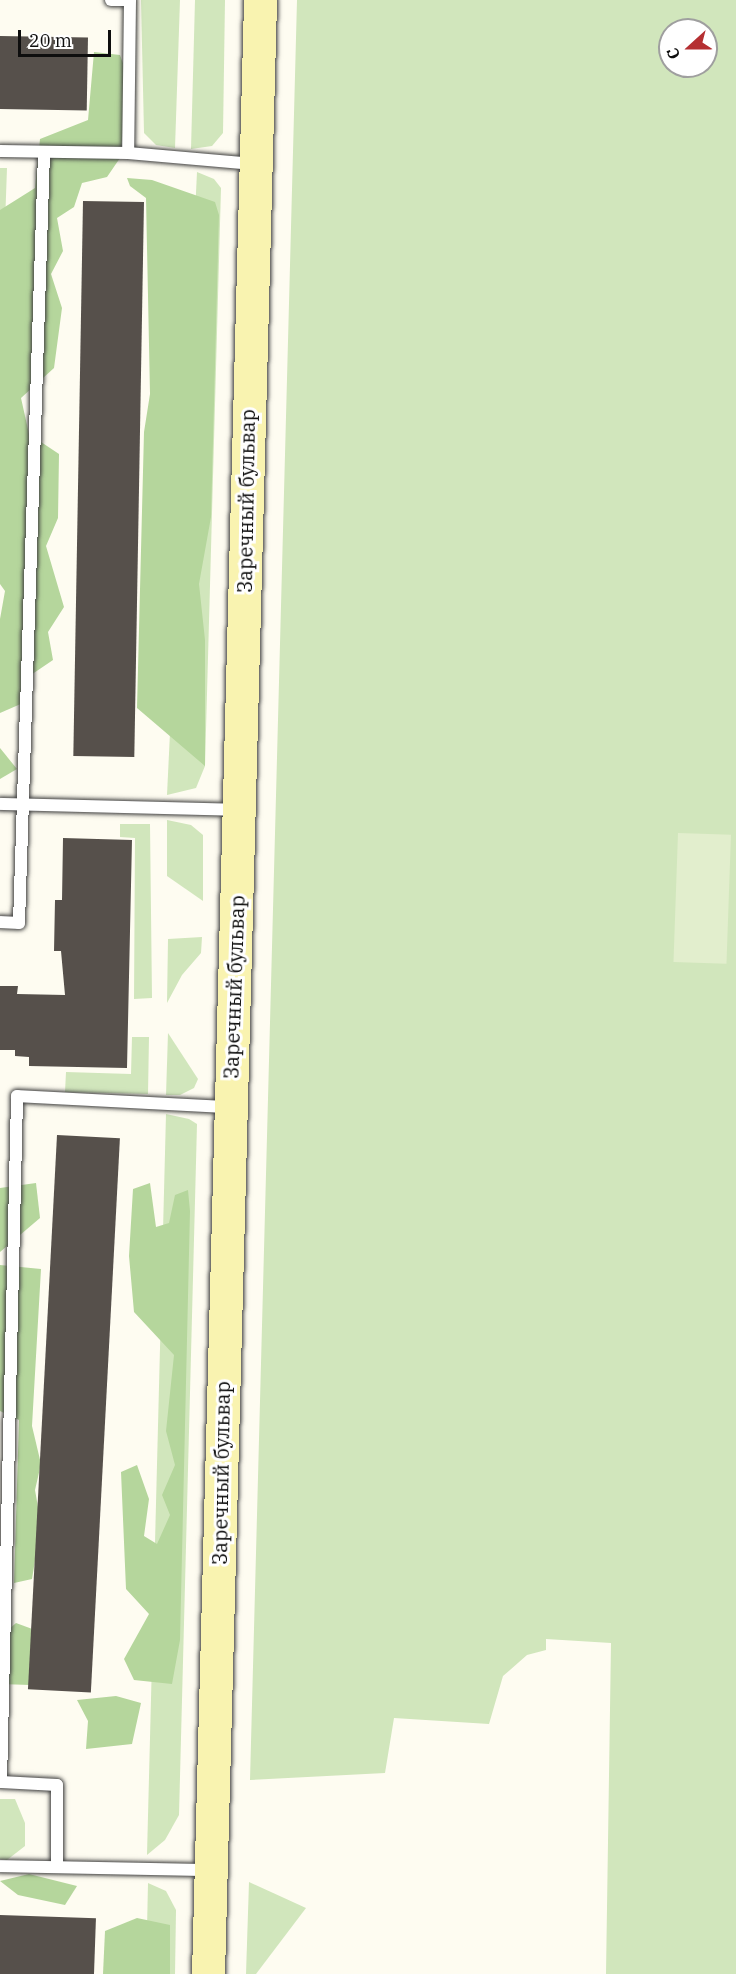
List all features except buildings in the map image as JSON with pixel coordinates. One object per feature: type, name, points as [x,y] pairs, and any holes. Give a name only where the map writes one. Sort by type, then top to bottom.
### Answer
[{"type":"street","name":"Заречный бульвар","points":[[208,1974],[260,0]]},
{"type":"lane","points":[[111,0],[130,0],[128,153]]},
{"type":"lane","points":[[0,151],[128,153],[255,164]]},
{"type":"lane","points":[[0,922],[19,923],[44,152]]},
{"type":"lane","points":[[0,804],[239,810]]},
{"type":"lane","points":[[57,1866],[57,1785],[1,1782],[17,1096],[231,1107]]},
{"type":"lane","points":[[0,1866],[211,1870]]},
{"type":"green space","points":[[141,0],[180,0],[175,148],[156,145],[144,133]]},
{"type":"green space","points":[[195,0],[225,0],[223,133],[212,146],[191,149]]},
{"type":"green space","points":[[297,0],[736,0],[736,1974],[606,1974],[611,1643],[546,1639],[546,1650],[527,1655],[503,1676],[489,1724],[394,1718],[385,1773],[250,1780]]},
{"type":"green space","points":[[94,52],[120,55],[129,80],[120,158],[107,177],[82,183],[74,207],[57,218],[63,251],[51,274],[62,308],[54,368],[21,398],[29,434],[59,454],[58,518],[46,546],[64,607],[48,632],[53,660],[22,681],[23,703],[0,713],[0,619],[5,591],[0,584],[0,210],[35,188],[40,139],[88,120]]},
{"type":"green space","points":[[0,168],[7,168],[5,224],[0,224]]},
{"type":"green space","points":[[197,172],[214,179],[221,188],[205,766],[196,788],[167,795]]},
{"type":"green space","points":[[127,178],[152,180],[215,202],[219,215],[211,517],[199,584],[205,640],[205,766],[137,708],[144,432],[150,394],[146,198],[130,186]]},
{"type":"green space","points":[[0,748],[17,769],[0,779]]},
{"type":"green space","points":[[167,820],[191,825],[203,835],[203,901],[167,876]]},
{"type":"green space","points":[[120,824],[150,824],[152,998],[134,999],[135,838],[120,837]]},
{"type":"green space","points":[[678,833],[731,835],[726,964],[673,962]]},
{"type":"green space","points":[[202,937],[201,953],[182,975],[167,1003],[168,939]]},
{"type":"green space","points":[[168,1033],[198,1079],[194,1088],[180,1095],[166,1095]]},
{"type":"green space","points":[[132,1037],[149,1037],[148,1094],[65,1092],[66,1072],[131,1074]]},
{"type":"green space","points":[[166,1114],[189,1119],[197,1124],[179,1815],[165,1840],[147,1855]]},
{"type":"green space","points":[[36,1183],[40,1218],[0,1252],[0,1188]]},
{"type":"green space","points":[[150,1183],[156,1227],[169,1223],[175,1195],[188,1190],[190,1211],[180,1640],[172,1684],[134,1680],[124,1659],[149,1614],[126,1589],[121,1472],[137,1465],[149,1499],[144,1536],[157,1544],[170,1515],[162,1495],[175,1465],[166,1431],[174,1355],[134,1312],[129,1256],[133,1189]]},
{"type":"green space","points":[[0,1265],[41,1269],[32,1426],[41,1464],[35,1490],[41,1524],[32,1579],[14,1583],[19,1420],[0,1411]]},
{"type":"green space","points":[[16,1623],[35,1630],[44,1660],[30,1685],[0,1684],[0,1637]]},
{"type":"green space","points":[[116,1696],[141,1703],[132,1744],[86,1749],[88,1721],[77,1700]]},
{"type":"green space","points":[[0,1799],[15,1799],[25,1823],[25,1846],[7,1860],[0,1859]]},
{"type":"green space","points":[[29,1874],[77,1886],[65,1905],[18,1895],[0,1881]]},
{"type":"green space","points":[[249,1882],[306,1908],[256,1974],[246,1974]]},
{"type":"green space","points":[[148,1883],[166,1891],[176,1910],[175,1974],[146,1974]]},
{"type":"green space","points":[[137,1918],[170,1925],[170,1974],[103,1974],[105,1931]]}]
